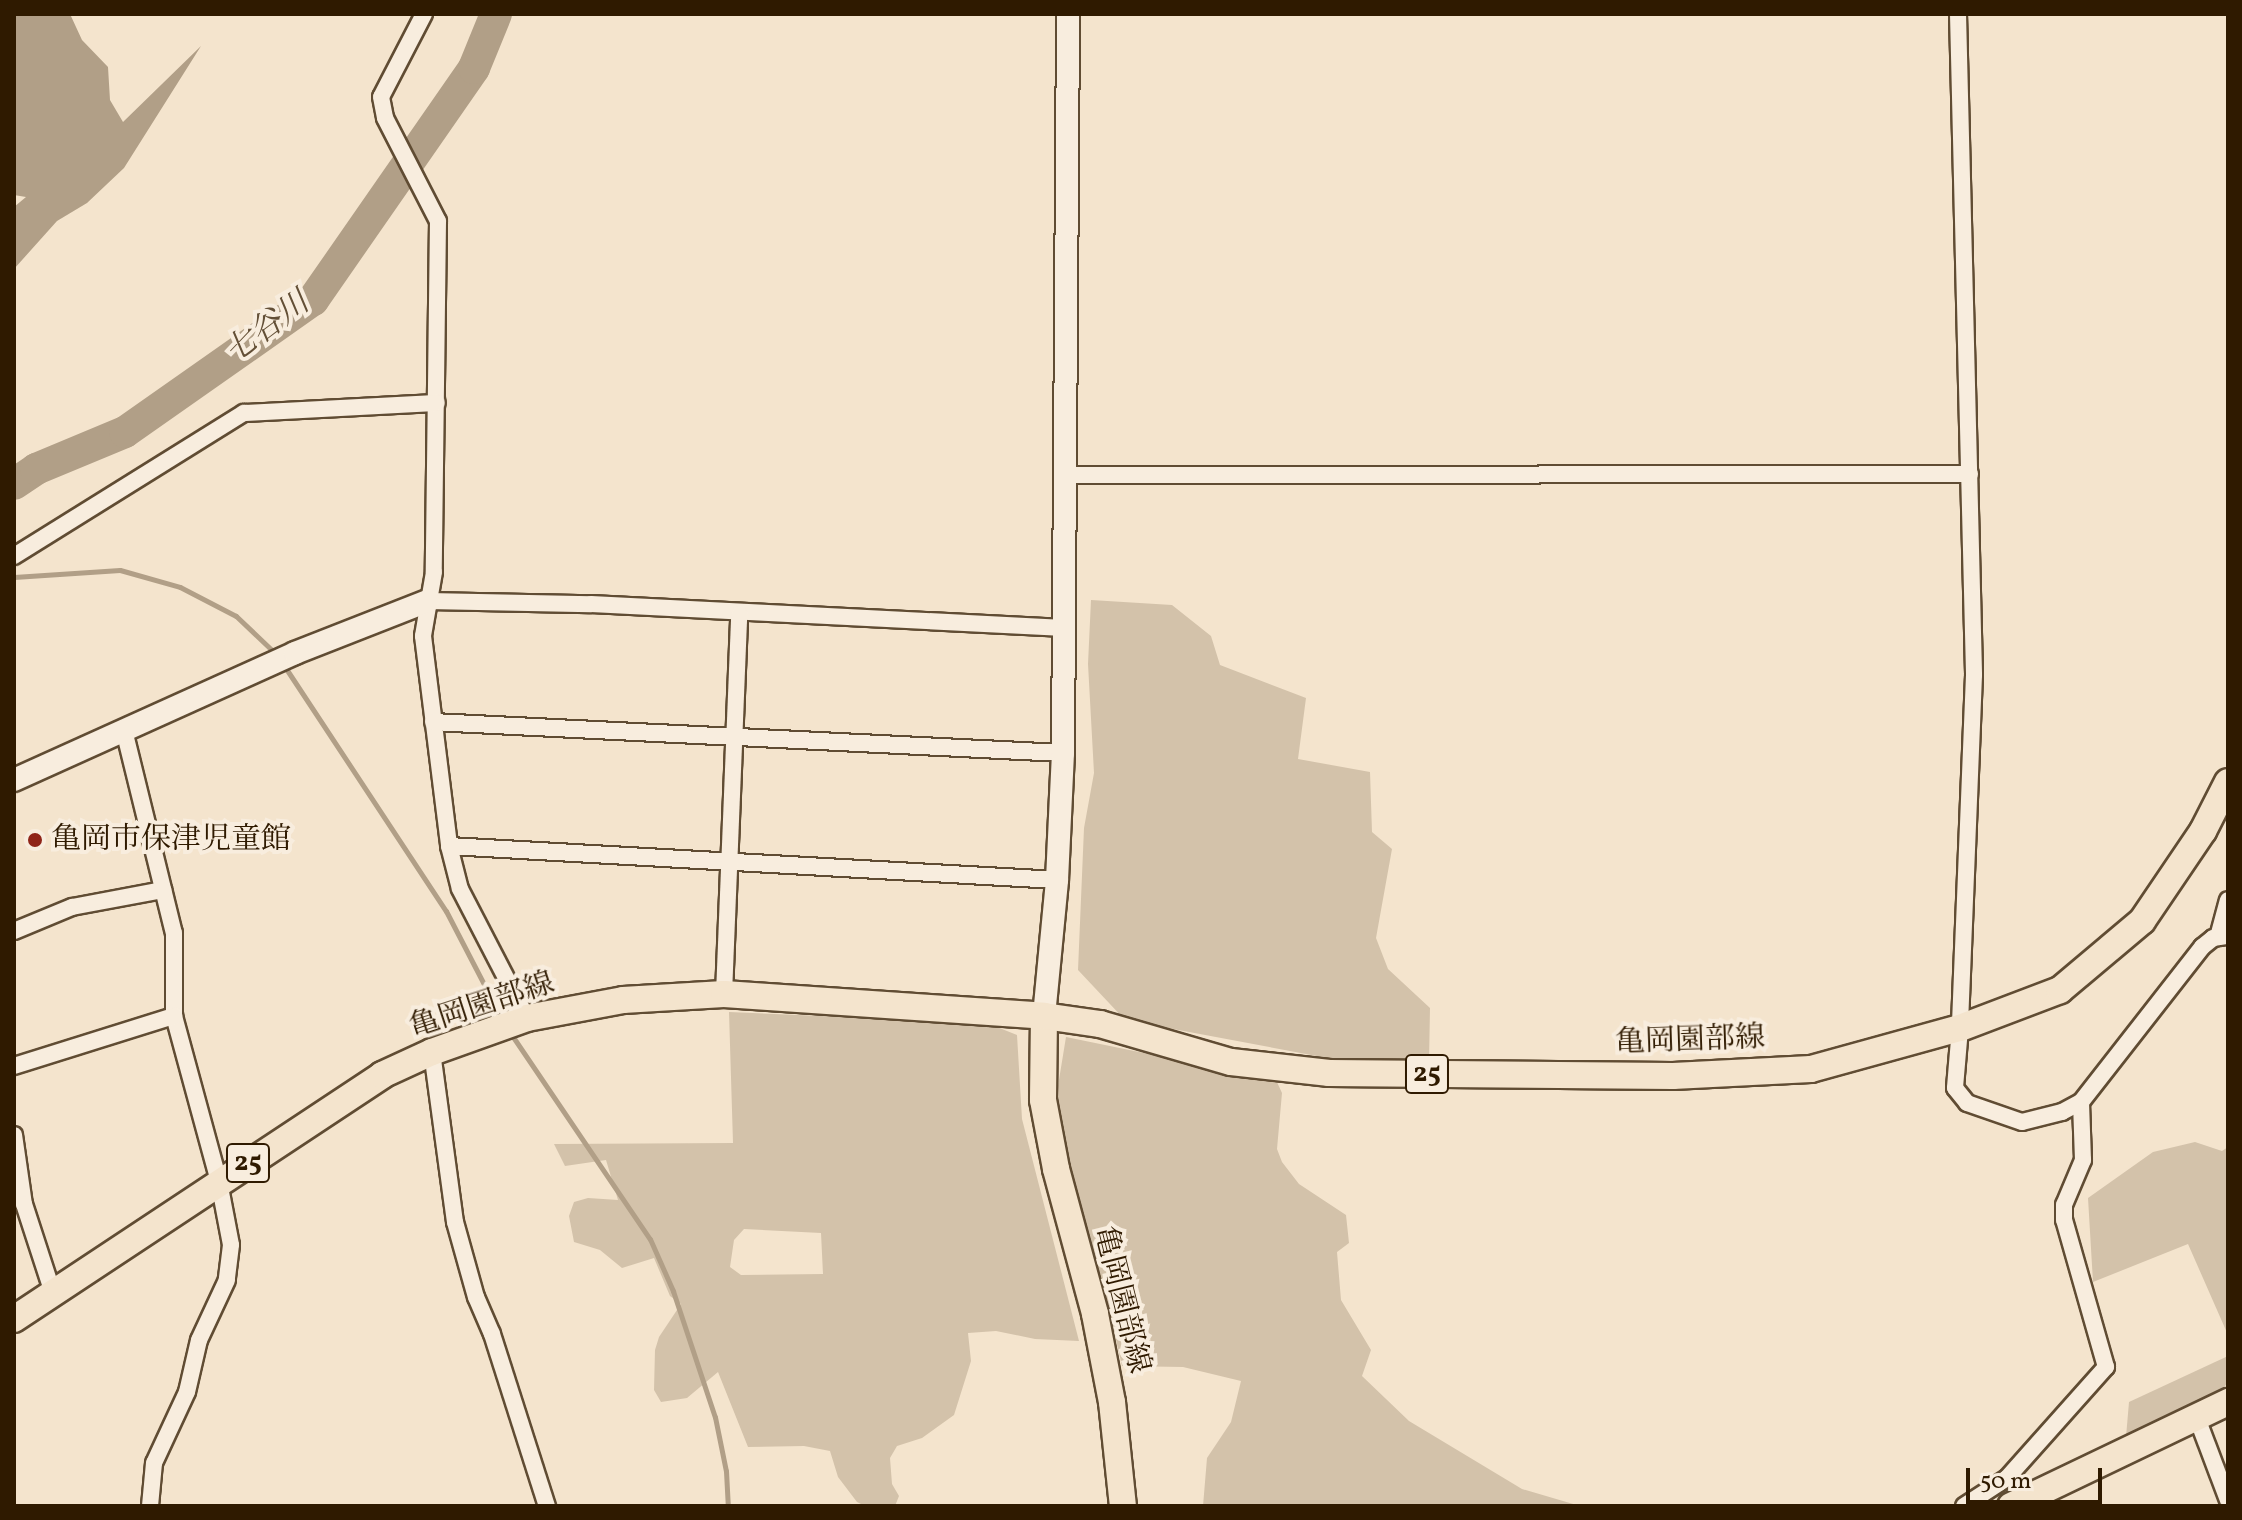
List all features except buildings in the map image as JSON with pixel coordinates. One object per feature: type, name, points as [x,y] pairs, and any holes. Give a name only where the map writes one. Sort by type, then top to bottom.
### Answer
[{"type":"main road","name":"亀岡園部線","points":[[14,1319],[382,1075],[432,1052],[523,1020],[623,1000],[724,994],[1044,1016],[1100,1024],[1231,1062],[1329,1073],[1673,1076],[1811,1069],[1960,1028],[2060,990],[2142,921],[2203,831],[2228,782]]},
{"type":"main road","name":"亀岡園部線","points":[[1044,1016],[1043,1100],[1061,1194],[1095,1314],[1110,1387],[1123,1506]]},
{"type":"main road","points":[[2011,1506],[2228,1402]]},
{"type":"street","points":[[424,14],[381,97],[385,118],[438,221],[434,572],[423,636],[449,846],[460,889],[523,1020]]},
{"type":"street","points":[[1044,1016],[1057,880],[1063,753],[1068,14]]},
{"type":"street","points":[[1958,14],[1974,675],[1955,1088],[1967,1103],[2022,1122],[2062,1112],[2081,1102],[2202,947],[2223,937],[2228,900]]},
{"type":"street","points":[[14,556],[244,413],[437,403]]},
{"type":"street","points":[[1066,475],[1970,474]]},
{"type":"street","points":[[14,780],[295,653],[428,601],[591,604],[739,614],[1064,628]]},
{"type":"street","points":[[724,994],[739,614]]},
{"type":"street","points":[[433,722],[1063,753]]},
{"type":"street","points":[[124,730],[174,933],[174,1016],[219,1182],[231,1245],[227,1280],[199,1340],[187,1392],[154,1463],[150,1506]]},
{"type":"street","points":[[449,846],[1057,880]]},
{"type":"street","points":[[14,931],[72,907],[163,890]]},
{"type":"street","points":[[14,1066],[174,1016]]},
{"type":"street","points":[[432,1052],[455,1222],[476,1297],[492,1334],[547,1506]]},
{"type":"street","points":[[1964,1506],[2007,1478],[2106,1367],[2064,1220],[2064,1205],[2083,1160],[2081,1102]]},
{"type":"street","points":[[14,1135],[19,1205],[53,1293]]},
{"type":"street","points":[[2197,1418],[2228,1500]]},
{"type":"shaded area","points":[[14,14],[70,14],[82,40],[108,67],[110,100],[123,122],[201,46],[124,168],[87,203],[57,221],[14,269],[14,207],[26,197],[14,195]]},
{"type":"shaded area","points":[[1091,600],[1172,605],[1211,636],[1220,665],[1306,698],[1298,759],[1370,772],[1372,832],[1392,849],[1376,938],[1388,969],[1430,1008],[1429,1062],[1338,1060],[1125,1020],[1078,970],[1084,828],[1094,773],[1088,664]]},
{"type":"shaded area","points":[[729,1012],[987,1023],[1017,1035],[1022,1119],[1079,1341],[1035,1339],[996,1331],[968,1333],[971,1361],[954,1415],[922,1438],[897,1446],[890,1458],[892,1484],[899,1496],[895,1506],[865,1506],[857,1502],[838,1477],[830,1451],[804,1446],[748,1447],[718,1372],[687,1398],[661,1402],[654,1390],[655,1350],[659,1337],[681,1304],[670,1296],[654,1258],[622,1268],[600,1250],[574,1242],[569,1216],[574,1202],[588,1198],[618,1200],[606,1160],[565,1166],[554,1144],[733,1143]],"holes":[[[744,1229],[821,1233],[823,1274],[741,1275],[730,1267],[734,1240]]]},
{"type":"shaded area","points":[[1066,1037],[1276,1080],[1282,1093],[1277,1149],[1282,1162],[1299,1184],[1346,1215],[1349,1243],[1337,1252],[1341,1300],[1371,1350],[1362,1376],[1409,1421],[1522,1489],[1580,1506],[1203,1506],[1207,1458],[1231,1422],[1241,1381],[1183,1367],[1122,1366],[1103,1282],[1069,1185],[1057,1092]]},
{"type":"shaded area","points":[[2195,1142],[2222,1151],[2228,1147],[2228,1335],[2188,1244],[2093,1282],[2088,1198],[2153,1152]]},
{"type":"shaded area","points":[[2228,1356],[2228,1382],[2222,1390],[2126,1437],[2129,1402]]},
{"type":"waterway","name":"七谷川","points":[[14,484],[36,469],[125,432],[313,300],[474,68],[496,14]]},
{"type":"waterway","points":[[14,577],[120,570],[180,587],[236,616],[277,655]]},
{"type":"waterway","points":[[283,664],[446,911],[502,1019]]},
{"type":"waterway","points":[[509,1031],[650,1239],[673,1291],[715,1417],[726,1471],[728,1506]]},
{"type":"place","name":"亀岡市保津児童館","points":[[35,840]]}]
